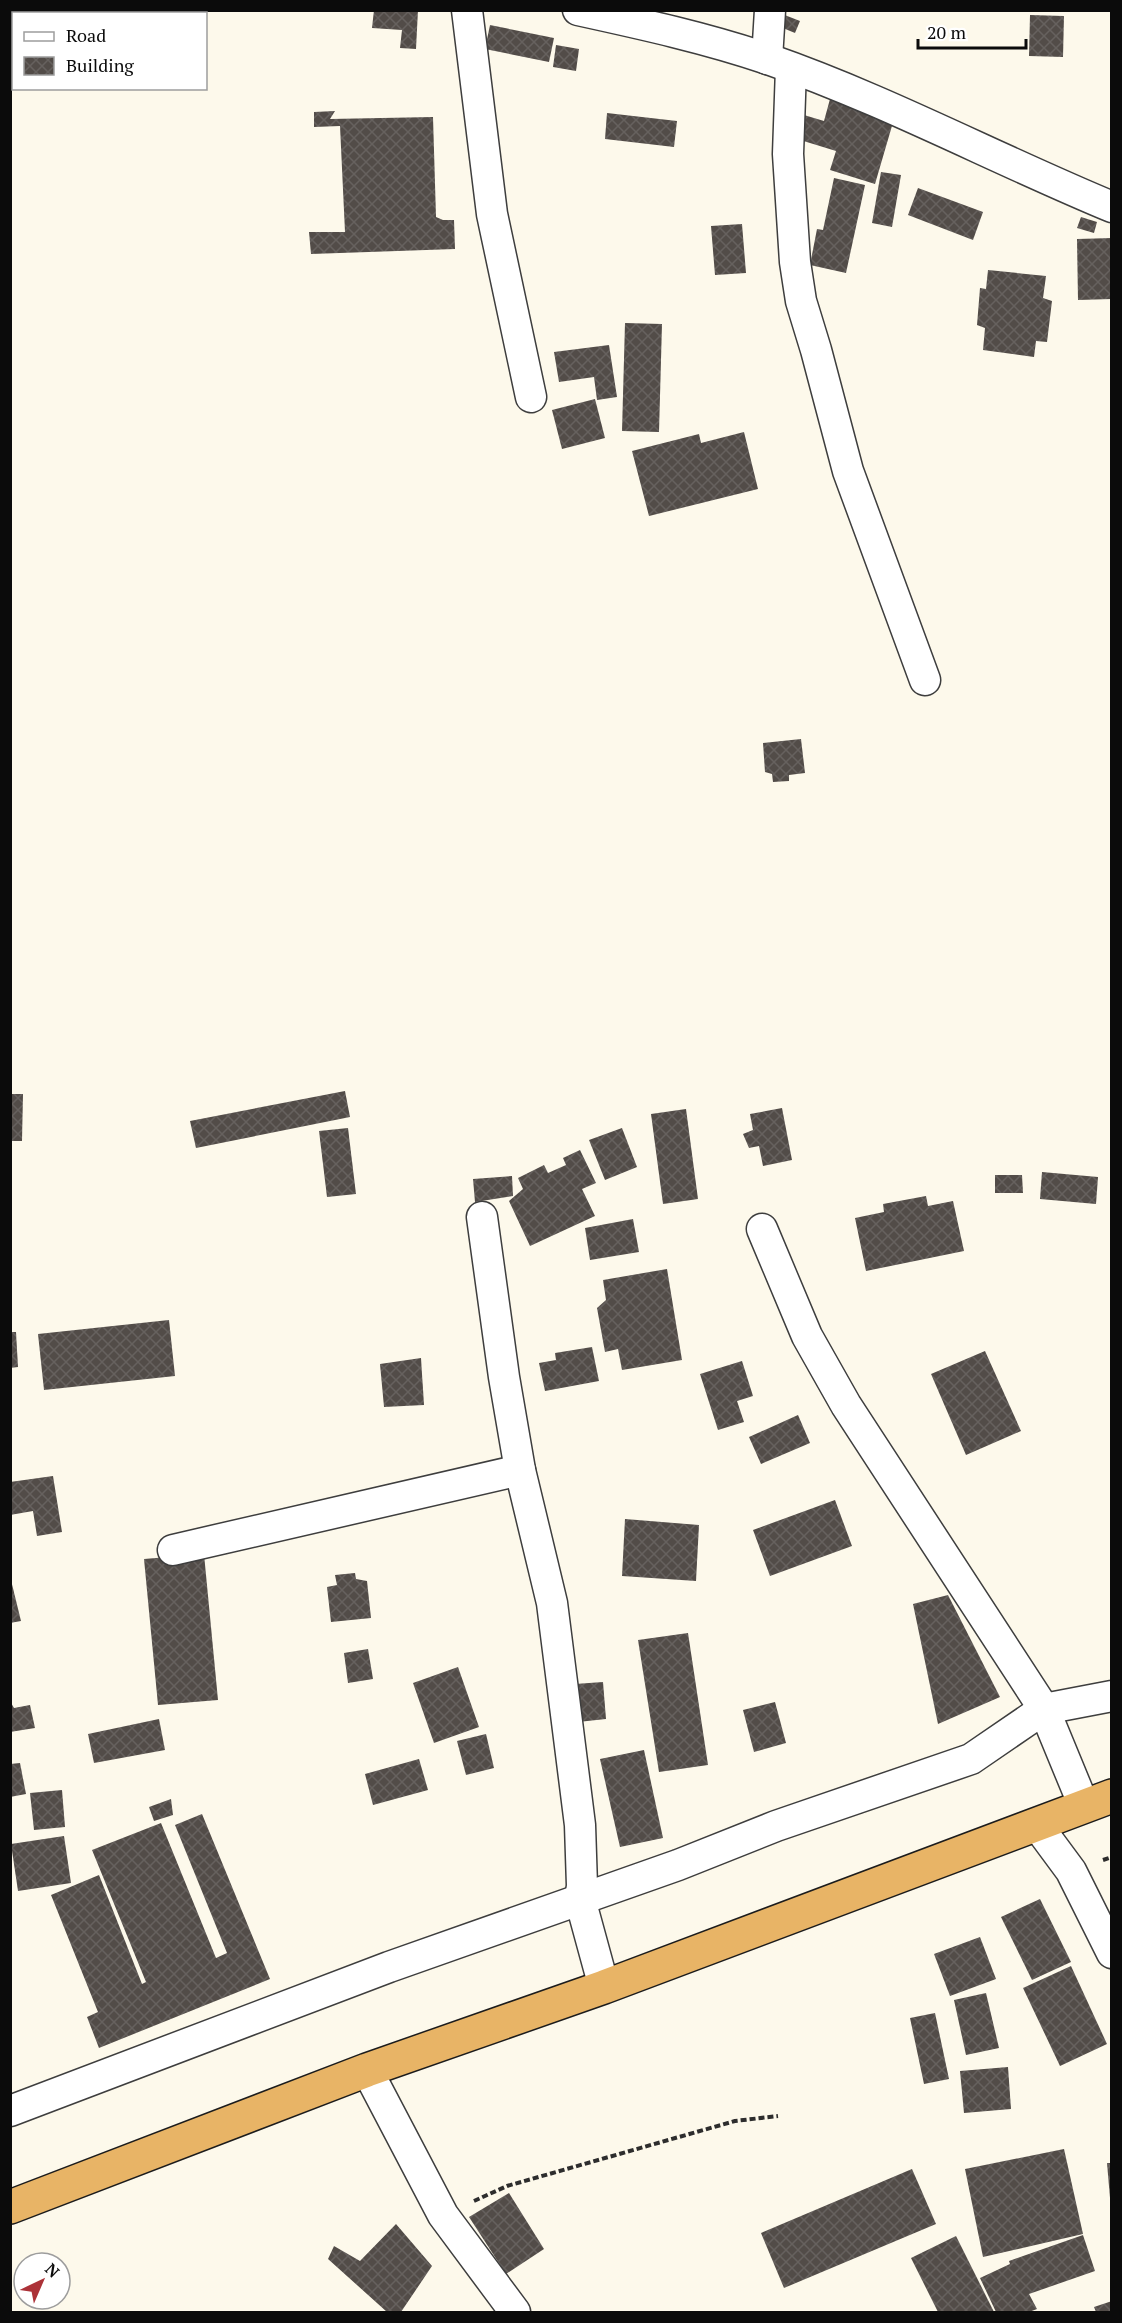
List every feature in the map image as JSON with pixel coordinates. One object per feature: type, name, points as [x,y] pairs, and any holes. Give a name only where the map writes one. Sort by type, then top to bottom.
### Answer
[{"type":"highway","points":[[10,2207],[367,2070],[604,1987],[1098,1801]]},
{"type":"street","points":[[467,10],[492,214],[531,397]]},
{"type":"street","points":[[578,10],[683,33],[779,64],[955,136],[1112,207]]},
{"type":"street","points":[[770,10],[779,64],[795,262],[801,301],[848,471],[925,680]]},
{"type":"street","points":[[482,1217],[504,1377],[520,1470],[552,1603],[580,1825],[582,1886],[580,1899],[604,1987]]},
{"type":"street","points":[[762,1229],[807,1336],[846,1405],[1044,1709],[1098,1801]]},
{"type":"street","points":[[173,1550],[520,1470]]},
{"type":"street","points":[[10,2111],[389,1967],[678,1865],[776,1826],[970,1759],[1044,1709],[1112,1696]]},
{"type":"street","points":[[1036,1825],[1071,1871],[1112,1953]]},
{"type":"street","points":[[367,2070],[443,2215],[514,2313]]},
{"type":"path","points":[[443,2215],[507,2186],[735,2121],[778,2116]]},
{"type":"building","points":[[374,10],[418,10],[416,49],[400,48],[402,30],[372,28]]},
{"type":"building","points":[[777,12],[800,21],[795,33],[773,24]]},
{"type":"building","points":[[1030,15],[1064,16],[1063,57],[1029,56]]},
{"type":"building","points":[[490,25],[554,38],[549,62],[485,49]]},
{"type":"building","points":[[556,45],[579,49],[576,71],[553,67]]},
{"type":"building","points":[[830,99],[894,119],[875,184],[830,170],[836,151],[797,139],[804,115],[824,121]]},
{"type":"building","points":[[335,111],[330,119],[433,117],[436,217],[443,220],[454,220],[455,249],[311,254],[309,232],[345,232],[340,126],[314,127],[314,112]]},
{"type":"building","points":[[607,113],[677,121],[674,147],[605,139]]},
{"type":"building","points":[[881,172],[901,175],[892,227],[872,223]]},
{"type":"building","points":[[834,178],[865,185],[846,273],[810,265],[817,229],[823,230]]},
{"type":"building","points":[[918,188],[983,212],[973,240],[908,215]]},
{"type":"building","points":[[1081,217],[1097,222],[1094,233],[1077,228]]},
{"type":"building","points":[[742,224],[746,273],[715,275],[711,226]]},
{"type":"building","points":[[1112,238],[1112,299],[1078,300],[1077,239]]},
{"type":"building","points":[[988,270],[1046,276],[1043,298],[1052,301],[1047,342],[1036,341],[1034,357],[983,350],[985,328],[977,325],[980,288],[986,289]]},
{"type":"building","points":[[625,323],[662,324],[659,432],[622,431]]},
{"type":"building","points":[[609,345],[617,397],[597,400],[594,377],[559,382],[554,352]]},
{"type":"building","points":[[595,399],[605,438],[562,449],[552,410]]},
{"type":"building","points":[[744,432],[758,489],[649,516],[632,451],[699,434],[701,443]]},
{"type":"building","points":[[801,739],[805,773],[789,775],[789,781],[773,782],[772,774],[765,772],[763,743]]},
{"type":"building","points":[[345,1091],[350,1117],[196,1148],[190,1121]]},
{"type":"building","points":[[10,1094],[23,1094],[22,1141],[10,1141]]},
{"type":"building","points":[[782,1108],[792,1160],[763,1166],[759,1146],[749,1148],[743,1134],[753,1130],[750,1114]]},
{"type":"building","points":[[686,1109],[698,1199],[663,1204],[651,1114]]},
{"type":"building","points":[[348,1128],[356,1194],[327,1197],[319,1131]]},
{"type":"building","points":[[622,1128],[637,1167],[605,1180],[589,1140]]},
{"type":"building","points":[[580,1150],[596,1183],[582,1189],[595,1216],[530,1246],[509,1201],[523,1189],[518,1178],[544,1165],[548,1173],[566,1165],[563,1158]]},
{"type":"building","points":[[1042,1172],[1098,1177],[1096,1204],[1040,1199]]},
{"type":"building","points":[[995,1175],[1022,1175],[1023,1193],[995,1193]]},
{"type":"building","points":[[512,1176],[513,1196],[475,1202],[473,1179]]},
{"type":"building","points":[[926,1196],[928,1206],[953,1201],[964,1251],[866,1271],[855,1218],[884,1212],[883,1204]]},
{"type":"building","points":[[633,1219],[639,1252],[590,1260],[585,1228]]},
{"type":"building","points":[[667,1269],[682,1360],[622,1370],[618,1349],[605,1352],[597,1308],[606,1300],[603,1280]]},
{"type":"building","points":[[169,1320],[175,1376],[44,1390],[38,1334]]},
{"type":"building","points":[[10,1332],[16,1332],[18,1367],[10,1368]]},
{"type":"building","points":[[592,1347],[599,1381],[545,1391],[539,1363],[556,1360],[555,1353]]},
{"type":"building","points":[[985,1351],[1021,1431],[966,1455],[931,1374]]},
{"type":"building","points":[[421,1358],[424,1405],[384,1407],[380,1364]]},
{"type":"building","points":[[742,1361],[753,1396],[737,1401],[744,1422],[718,1430],[700,1374]]},
{"type":"building","points":[[798,1415],[810,1443],[761,1464],[749,1437]]},
{"type":"building","points":[[53,1476],[62,1532],[37,1536],[33,1511],[10,1515],[10,1482]]},
{"type":"building","points":[[835,1500],[852,1546],[770,1576],[753,1530]]},
{"type":"building","points":[[625,1519],[699,1525],[696,1581],[622,1576]]},
{"type":"building","points":[[204,1554],[218,1700],[158,1705],[144,1559]]},
{"type":"building","points":[[355,1573],[356,1579],[367,1581],[371,1618],[331,1622],[327,1587],[337,1585],[335,1575]]},
{"type":"building","points":[[10,1576],[21,1621],[10,1623]]},
{"type":"building","points":[[948,1595],[1000,1697],[938,1724],[913,1604]]},
{"type":"building","points":[[688,1633],[708,1765],[659,1772],[638,1640]]},
{"type":"building","points":[[368,1649],[373,1679],[348,1683],[344,1653]]},
{"type":"building","points":[[458,1667],[479,1727],[434,1743],[413,1683]]},
{"type":"building","points":[[603,1682],[606,1719],[578,1722],[575,1684]]},
{"type":"building","points":[[10,1701],[14,1708],[30,1705],[35,1728],[10,1732]]},
{"type":"building","points":[[775,1702],[786,1743],[754,1752],[743,1710]]},
{"type":"building","points":[[159,1719],[165,1750],[94,1763],[88,1734]]},
{"type":"building","points":[[486,1734],[494,1768],[466,1775],[457,1741]]},
{"type":"building","points":[[644,1750],[663,1838],[620,1847],[600,1759]]},
{"type":"building","points":[[419,1759],[428,1790],[373,1805],[365,1774]]},
{"type":"building","points":[[20,1763],[26,1794],[10,1797],[10,1764]]},
{"type":"building","points":[[62,1790],[65,1827],[34,1830],[30,1793]]},
{"type":"building","points":[[171,1799],[173,1815],[154,1821],[149,1807]]},
{"type":"building","points":[[202,1814],[270,1979],[99,2048],[87,2017],[98,2012],[51,1895],[99,1875],[142,1984],[146,1982],[92,1850],[161,1823],[216,1958],[227,1953],[175,1825]]},
{"type":"building","points":[[64,1836],[71,1883],[18,1891],[11,1844]]},
{"type":"building","points":[[1040,1899],[1071,1962],[1032,1980],[1001,1917]]},
{"type":"building","points":[[980,1937],[996,1979],[950,1996],[934,1954]]},
{"type":"building","points":[[1071,1966],[1107,2044],[1060,2066],[1023,1988]]},
{"type":"building","points":[[986,1993],[999,2048],[966,2055],[954,2000]]},
{"type":"building","points":[[935,2013],[949,2079],[924,2084],[910,2018]]},
{"type":"building","points":[[1008,2067],[1011,2109],[964,2113],[960,2071]]},
{"type":"building","points":[[1064,2149],[1083,2234],[983,2257],[965,2169]]},
{"type":"building","points":[[1107,2163],[1112,2163],[1112,2198],[1110,2198]]},
{"type":"building","points":[[912,2169],[936,2224],[784,2288],[761,2233]]},
{"type":"building","points":[[509,2193],[544,2249],[506,2274],[469,2217]]},
{"type":"building","points":[[396,2224],[432,2266],[401,2312],[387,2312],[328,2259],[334,2246],[360,2261]]},
{"type":"building","points":[[1083,2235],[1095,2271],[1029,2294],[1037,2309],[1029,2312],[996,2312],[980,2278],[1010,2264],[1009,2261]]},
{"type":"building","points":[[956,2236],[994,2312],[938,2312],[911,2258]]},
{"type":"building","points":[[1112,2301],[1112,2312],[1096,2312],[1094,2307]]}]
